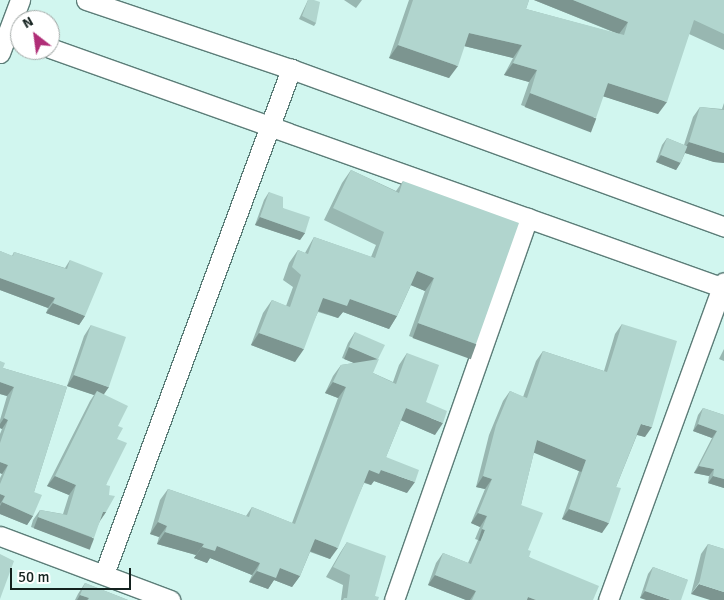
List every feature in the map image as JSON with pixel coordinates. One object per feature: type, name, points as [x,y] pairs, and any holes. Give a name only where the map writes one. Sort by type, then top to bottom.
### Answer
[{"type":"street","points":[[0,53],[9,34],[20,0]]},
{"type":"street","points":[[86,0],[291,69],[724,227]]},
{"type":"street","points":[[60,52],[723,286],[608,600]]},
{"type":"street","points":[[104,574],[268,126],[291,69]]},
{"type":"street","points":[[394,600],[528,218]]},
{"type":"street","points":[[0,536],[170,600]]},
{"type":"building","points":[[308,0],[320,2],[316,23],[302,16]]},
{"type":"building","points":[[413,0],[529,0],[526,9],[624,35],[628,22],[573,0],[724,0],[724,34],[694,20],[667,102],[608,83],[596,118],[530,93],[537,70],[513,63],[522,45],[469,33],[458,66],[398,45]]},
{"type":"building","points":[[700,107],[724,110],[724,153],[689,142]]},
{"type":"building","points":[[667,138],[687,146],[681,163],[660,155]]},
{"type":"building","points":[[351,170],[399,193],[403,181],[519,223],[476,344],[418,323],[434,278],[417,271],[397,316],[350,299],[347,306],[323,298],[304,349],[259,333],[272,300],[290,307],[301,275],[292,267],[298,250],[308,254],[314,237],[375,258],[384,232],[333,208]]},
{"type":"building","points":[[269,192],[283,197],[283,208],[310,217],[305,233],[260,217]]},
{"type":"building","points":[[0,251],[13,256],[14,252],[67,269],[70,260],[103,273],[85,316],[53,303],[55,298],[0,278]]},
{"type":"building","points":[[622,324],[677,341],[652,427],[641,424],[616,487],[621,488],[609,523],[569,509],[586,460],[537,440],[521,505],[543,513],[528,550],[531,551],[529,557],[599,586],[593,600],[536,600],[528,597],[527,600],[472,600],[476,591],[435,575],[443,553],[471,564],[485,530],[482,529],[487,516],[478,513],[492,479],[483,476],[496,425],[510,391],[527,398],[543,351],[607,372]]},
{"type":"building","points":[[91,325],[126,337],[109,387],[74,375]]},
{"type":"building","points":[[355,332],[385,345],[378,359],[349,347]]},
{"type":"building","points":[[407,353],[439,365],[426,402],[447,411],[443,423],[406,408],[386,457],[419,470],[415,482],[381,470],[379,474],[369,470],[338,548],[315,539],[300,576],[280,568],[276,578],[257,571],[260,563],[217,546],[215,551],[202,547],[204,544],[165,532],[167,526],[158,522],[168,489],[249,517],[252,507],[295,524],[346,387],[333,382],[341,365],[379,359],[373,373],[396,384]]},
{"type":"building","points":[[0,361],[5,363],[3,368],[67,387],[34,492],[42,495],[33,516],[2,502],[5,496],[0,494],[0,484],[8,465],[0,462],[0,443],[8,420],[4,418],[14,387],[0,382]]},
{"type":"building","points":[[97,391],[128,406],[118,426],[123,428],[117,439],[127,443],[106,485],[110,486],[109,495],[115,496],[106,512],[103,512],[94,538],[38,517],[40,510],[67,515],[76,485],[55,476]]},
{"type":"building","points":[[703,408],[724,415],[724,479],[713,476],[714,469],[699,466],[717,431],[698,424]]},
{"type":"building","points":[[347,542],[386,556],[375,596],[379,597],[378,600],[343,600],[347,598],[350,575],[333,567]]},
{"type":"building","points":[[708,544],[724,549],[724,592],[699,584]]},
{"type":"building","points":[[0,554],[14,561],[0,599]]},
{"type":"building","points":[[653,567],[688,580],[681,600],[671,600],[645,591]]},
{"type":"building","points":[[85,583],[128,600],[88,600],[89,598],[80,595]]}]
